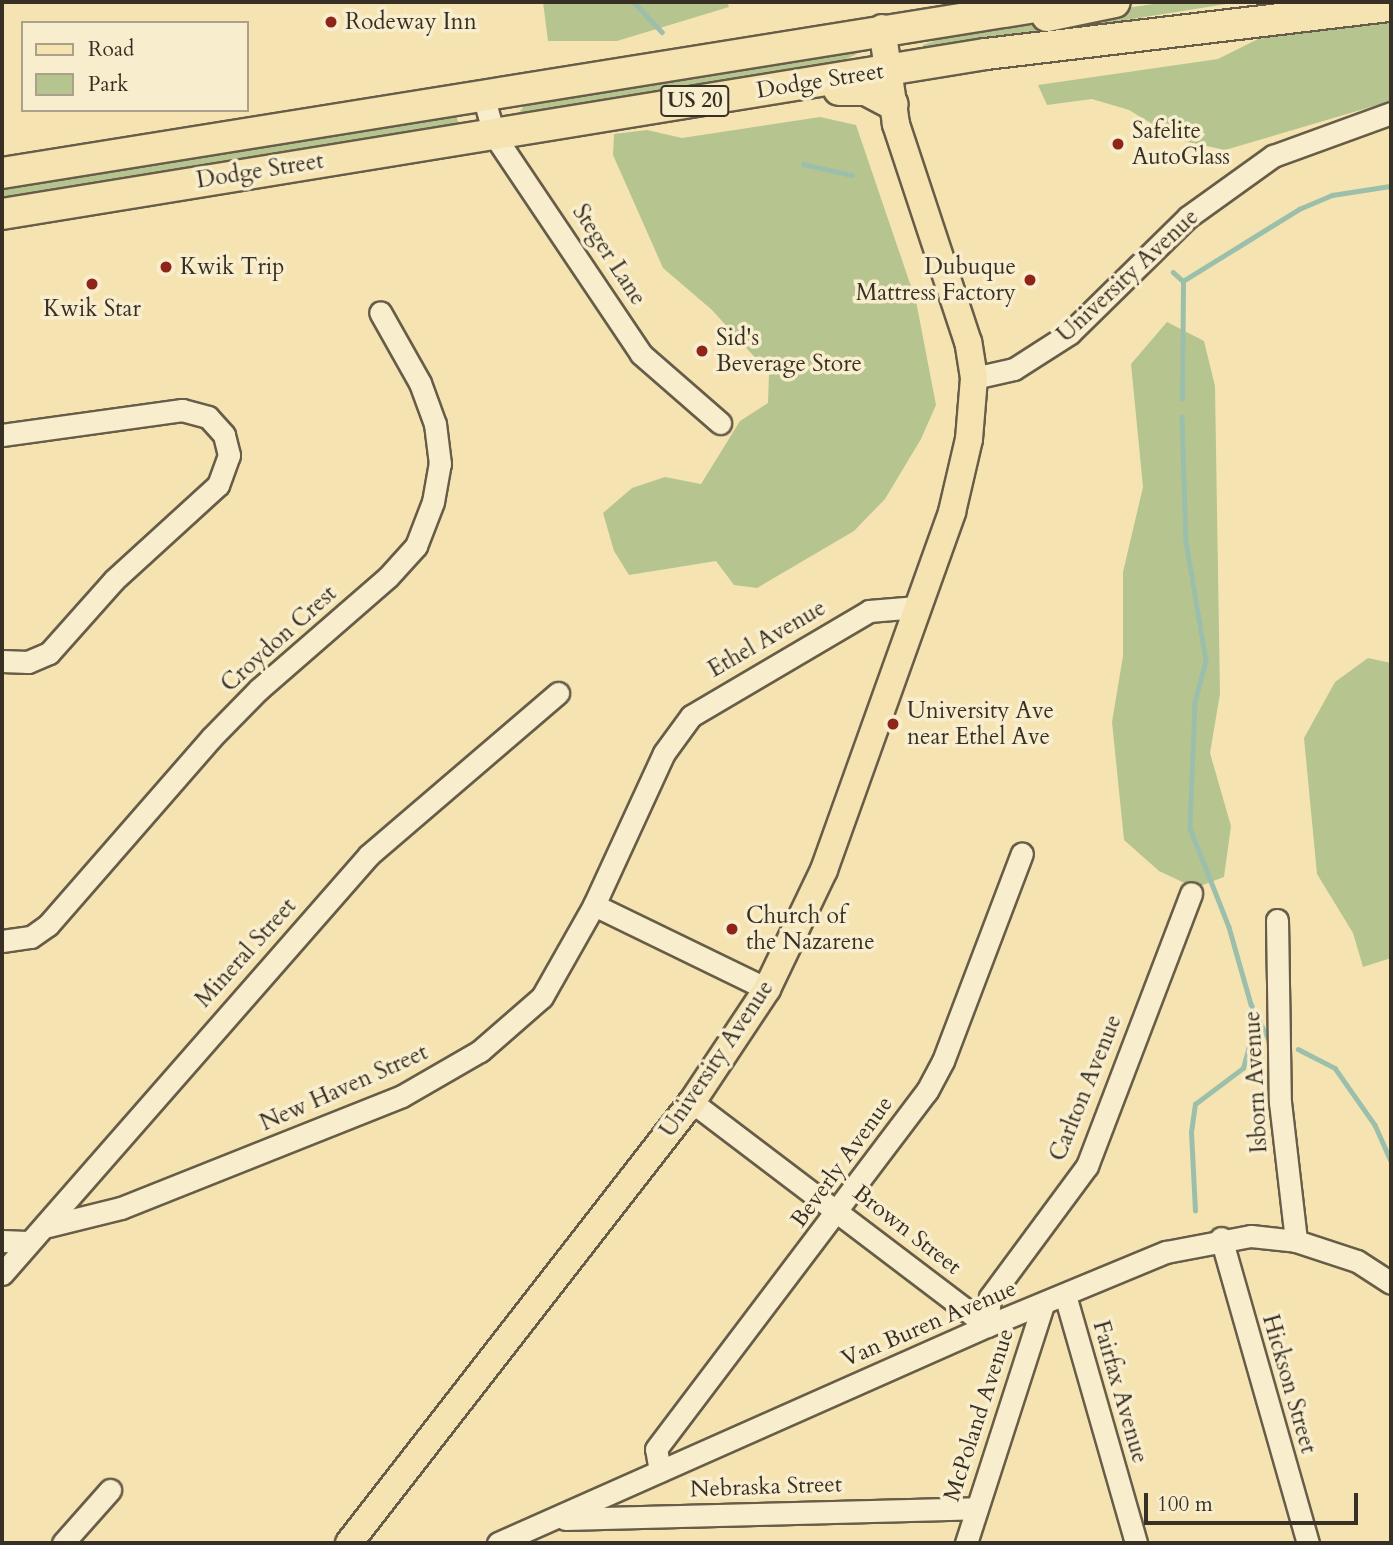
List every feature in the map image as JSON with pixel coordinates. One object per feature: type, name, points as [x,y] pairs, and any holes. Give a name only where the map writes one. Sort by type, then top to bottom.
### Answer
[{"type":"highway","points":[[976,2],[914,10],[887,40],[894,50],[917,36],[1115,2]]},
{"type":"highway","name":"Dodge Street","points":[[2,214],[341,158],[642,69],[887,40],[1066,2]]},
{"type":"highway","name":"Dodge Street","points":[[2,173],[124,153],[489,116],[715,98],[887,40],[951,60],[1053,46],[1269,8],[1391,6]]},
{"type":"highway","points":[[715,98],[761,103],[857,88],[894,114],[904,87],[915,75],[951,60]]},
{"type":"highway","points":[[2,162],[66,153],[124,153]]},
{"type":"highway","points":[[2,187],[81,172],[124,153]]},
{"type":"main road","name":"University Avenue","points":[[349,1543],[692,1102],[767,989],[824,870],[961,483],[974,378],[968,342],[894,114],[887,40]]},
{"type":"street","name":"University Avenue","points":[[974,378],[1014,369],[1070,333],[1188,217],[1273,156],[1391,113]]},
{"type":"street","name":"Steger Lane","points":[[489,116],[641,354],[720,423]]},
{"type":"street","name":"Croydon Crest","points":[[2,940],[31,937],[48,925],[212,737],[258,690],[388,577],[416,547],[433,502],[440,464],[435,424],[420,383],[380,312]]},
{"type":"street","points":[[2,435],[182,410],[208,417],[224,435],[229,456],[218,485],[114,580],[49,653],[28,662],[2,661]]},
{"type":"street","name":"Ethel Avenue","points":[[664,753],[691,716],[724,694],[869,611],[917,607]]},
{"type":"street","name":"Mineral Street","points":[[2,1275],[27,1242],[48,1226],[238,999],[369,855],[558,693]]},
{"type":"street","name":"New Haven Street","points":[[48,1226],[121,1208],[402,1096],[456,1066],[514,1026],[542,997],[593,905],[664,753]]},
{"type":"street","name":"Beverly Avenue","points":[[660,1471],[656,1449],[840,1210],[927,1091],[943,1061],[1021,853]]},
{"type":"street","name":"Carlton Avenue","points":[[987,1326],[990,1297],[1087,1166],[1191,893]]},
{"type":"street","points":[[593,905],[767,989]]},
{"type":"street","name":"Isborn Avenue","points":[[1277,920],[1280,1102],[1296,1241]]},
{"type":"street","name":"Brown Street","points":[[692,1102],[840,1210],[987,1326]]},
{"type":"street","name":"Van Buren Avenue","points":[[498,1543],[987,1326],[1166,1252],[1221,1238],[1251,1236],[1296,1241],[1357,1261],[1391,1283]]},
{"type":"street","name":"Hickson Street","points":[[1221,1238],[1308,1543]]},
{"type":"street","points":[[2,1241],[27,1242]]},
{"type":"street","name":"Fairfax Avenue","points":[[1065,1295],[1136,1543]]},
{"type":"street","name":"McPoland Avenue","points":[[966,1543],[1043,1304]]},
{"type":"street","points":[[63,1543],[110,1490]]},
{"type":"street","name":"Nebraska Street","points":[[556,1519],[977,1508]]},
{"type":"green space","points":[[543,2],[727,2],[729,7],[617,41],[548,41]]},
{"type":"green space","points":[[1166,2],[1239,2],[924,52],[923,45],[950,35]]},
{"type":"green space","points":[[1391,19],[1391,101],[1225,150],[1179,140],[1129,110],[1092,99],[1047,105],[1038,85],[1218,59],[1258,39]]},
{"type":"green space","points":[[856,47],[857,54],[844,60],[522,114],[520,111],[526,104]]},
{"type":"green space","points":[[456,113],[458,123],[447,127],[2,203],[2,190]]},
{"type":"green space","points":[[820,117],[856,125],[916,301],[936,405],[921,439],[885,499],[854,531],[757,588],[734,585],[716,561],[629,575],[614,551],[603,513],[632,488],[665,477],[701,484],[740,421],[768,403],[769,373],[712,310],[663,268],[613,155],[614,134],[647,130],[682,138]]},
{"type":"green space","points":[[1167,322],[1204,341],[1215,386],[1220,694],[1210,753],[1231,826],[1224,877],[1195,888],[1159,871],[1124,840],[1112,722],[1123,656],[1123,572],[1143,487],[1131,364]]},
{"type":"green space","points":[[1368,658],[1391,663],[1391,958],[1363,967],[1353,933],[1317,874],[1304,738],[1335,682]]},
{"type":"waterway","points":[[634,2],[662,32]]},
{"type":"waterway","points":[[803,164],[852,175]]},
{"type":"waterway","points":[[1183,281],[1299,209],[1332,195],[1391,186]]},
{"type":"waterway","points":[[1173,272],[1183,281]]},
{"type":"waterway","points":[[1182,399],[1183,281]]},
{"type":"waterway","points":[[1182,417],[1186,541],[1206,661],[1195,702],[1190,828],[1229,927],[1251,1004],[1270,1042]]},
{"type":"waterway","points":[[1195,1211],[1191,1132],[1195,1104],[1243,1068],[1257,1017]]},
{"type":"waterway","points":[[1298,1049],[1335,1068],[1375,1125],[1391,1161]]},
{"type":"place","name":"Rodeway Inn","points":[[331,22]]},
{"type":"place","name":"Safelite AutoGlass","points":[[1118,144]]},
{"type":"place","name":"Kwik Trip","points":[[166,267]]},
{"type":"place","name":"Dubuque Mattress Factory","points":[[1030,280]]},
{"type":"place","name":"Kwik Star","points":[[92,284]]},
{"type":"place","name":"Sid's Beverage Store","points":[[702,351]]},
{"type":"place","name":"University Ave near Ethel Ave","points":[[893,724]]},
{"type":"place","name":"Church of the Nazarene","points":[[732,929]]}]
